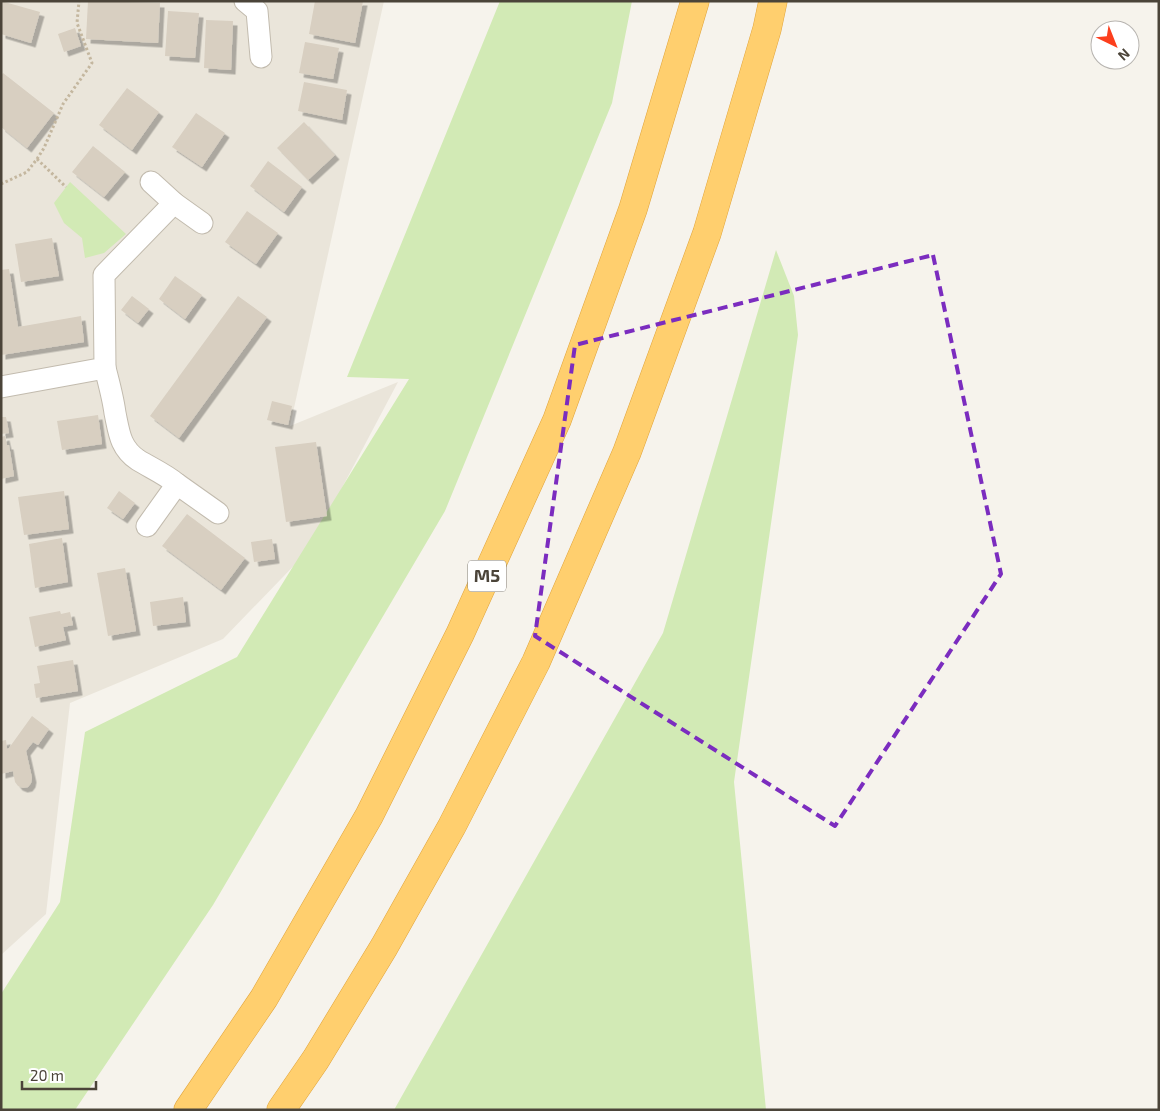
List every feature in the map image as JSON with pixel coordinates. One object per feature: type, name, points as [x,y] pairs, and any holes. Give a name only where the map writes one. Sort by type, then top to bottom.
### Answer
[{"type":"highway","name":"M5","points":[[188,1110],[264,998],[370,816],[460,634],[557,420],[633,209],[695,1]]},
{"type":"highway","points":[[281,1110],[316,1059],[384,947],[452,826],[536,662],[627,452],[707,233],[774,1]]},
{"type":"street","points":[[258,4],[261,57]]},
{"type":"street","points":[[151,182],[174,203],[202,222]]},
{"type":"street","points":[[174,203],[104,275],[105,368],[116,413],[118,435],[125,449],[138,460],[158,470],[218,513]]},
{"type":"street","points":[[1,387],[105,368]]},
{"type":"street","points":[[147,526],[177,484]]},
{"type":"path","points":[[1,184],[27,172],[37,159],[44,148],[63,104],[92,63],[77,24],[79,1]]},
{"type":"path","points":[[37,159],[66,187]]},
{"type":"highlighted area","points":[[933,255],[1001,574],[835,826],[535,636],[575,345]]},
{"type":"shaded area","points":[[1,1],[384,1],[290,426],[398,382],[309,550],[223,639],[70,703],[46,914],[1,955]]},
{"type":"green space","points":[[500,1],[632,1],[612,103],[445,511],[213,905],[75,1110],[1,1110],[1,994],[60,902],[85,732],[237,657],[409,379],[347,377]]},
{"type":"green space","points":[[70,182],[126,234],[104,253],[85,258],[82,238],[64,223],[54,203]]},
{"type":"green space","points":[[776,250],[794,296],[798,335],[734,782],[766,1110],[394,1110],[663,633]]},
{"type":"building","points":[[1,1],[40,12],[31,43],[1,34]]},
{"type":"building","points":[[88,1],[160,3],[158,43],[86,39]]},
{"type":"building","points":[[315,1],[363,1],[355,43],[309,34]]},
{"type":"building","points":[[168,11],[199,13],[195,58],[165,56]]},
{"type":"building","points":[[206,20],[233,21],[231,70],[204,68]]},
{"type":"building","points":[[75,28],[81,46],[64,52],[58,34]]},
{"type":"building","points":[[305,42],[339,48],[333,79],[299,73]]},
{"type":"building","points":[[3,73],[54,113],[27,148],[1,127],[1,76]]},
{"type":"building","points":[[304,82],[347,90],[342,120],[298,111]]},
{"type":"building","points":[[127,88],[159,112],[132,150],[99,125]]},
{"type":"building","points":[[196,113],[225,133],[202,167],[172,147]]},
{"type":"building","points":[[304,122],[335,155],[308,180],[277,148]]},
{"type":"building","points":[[93,146],[125,172],[104,197],[72,172]]},
{"type":"building","points":[[268,161],[302,187],[284,212],[250,186]]},
{"type":"building","points":[[247,211],[278,233],[256,264],[225,242]]},
{"type":"building","points":[[52,238],[59,276],[21,282],[15,244]]},
{"type":"building","points":[[9,269],[18,327],[81,316],[84,342],[1,355],[1,270]]},
{"type":"building","points":[[175,276],[202,295],[185,319],[159,299]]},
{"type":"building","points":[[132,296],[149,309],[138,323],[121,310]]},
{"type":"building","points":[[238,296],[267,317],[179,438],[150,416]]},
{"type":"building","points":[[272,401],[292,406],[288,425],[267,420]]},
{"type":"building","points":[[98,415],[102,444],[62,450],[57,421]]},
{"type":"building","points":[[1,417],[6,417],[9,433],[1,434]]},
{"type":"building","points":[[5,436],[7,445],[9,445],[14,476],[1,479],[1,437]]},
{"type":"building","points":[[316,442],[327,516],[286,522],[275,447]]},
{"type":"building","points":[[64,491],[69,529],[24,535],[18,497]]},
{"type":"building","points":[[119,491],[135,503],[123,519],[107,508]]},
{"type":"building","points":[[187,514],[245,558],[221,590],[162,546]]},
{"type":"building","points":[[62,538],[68,582],[35,588],[29,544]]},
{"type":"building","points":[[272,539],[275,559],[254,562],[251,542]]},
{"type":"building","points":[[125,568],[136,631],[108,636],[97,573]]},
{"type":"building","points":[[183,597],[186,622],[153,626],[150,602]]},
{"type":"building","points":[[60,611],[61,614],[70,612],[73,625],[63,627],[66,640],[35,647],[29,617]]},
{"type":"building","points":[[73,660],[78,691],[36,698],[34,684],[40,683],[37,666]]},
{"type":"building","points":[[32,716],[49,729],[38,745],[33,742],[26,751],[32,778],[28,787],[23,788],[15,782],[13,771],[1,774],[1,741],[6,740],[7,749],[9,748]]}]
